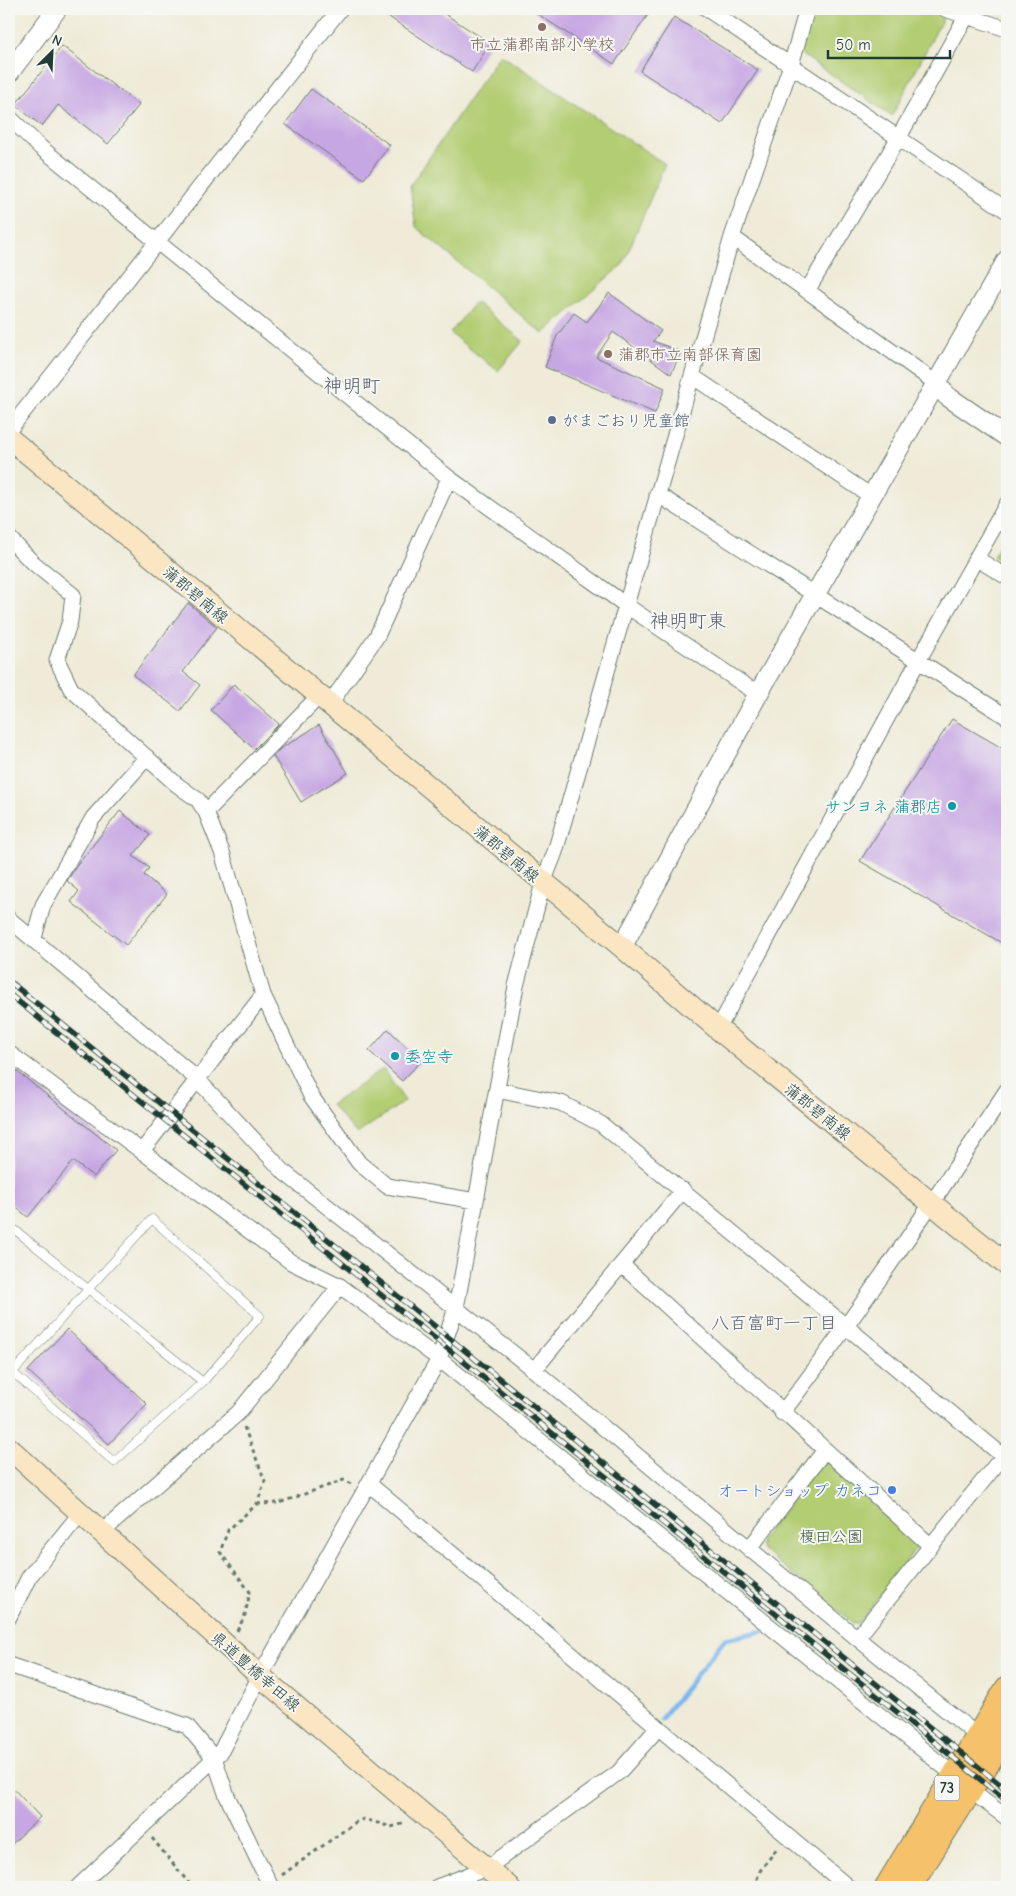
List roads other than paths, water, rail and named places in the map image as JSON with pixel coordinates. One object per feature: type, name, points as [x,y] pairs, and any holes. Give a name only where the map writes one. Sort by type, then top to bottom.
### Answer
[{"type":"main road","name":"蒲郡碧南線","points":[[9,438],[622,947],[718,1030],[1007,1265]]},
{"type":"main road","name":"県道豊橋幸田線","points":[[9,1448],[260,1676],[509,1887]]},
{"type":"main road","name":"73","points":[[887,1887],[962,1783],[997,1744],[1007,1689]]},
{"type":"main road","name":"73","points":[[910,1887],[962,1783]]},
{"type":"street","points":[[9,73],[57,9]]},
{"type":"street","points":[[9,430],[340,9]]},
{"type":"street","points":[[707,9],[1007,211]]},
{"type":"street","points":[[78,1887],[220,1753],[260,1676],[439,1359],[456,1308],[516,986],[543,883],[555,852],[627,606],[657,494],[732,237],[791,65],[807,9]]},
{"type":"street","points":[[945,9],[1007,29]]},
{"type":"street","points":[[807,291],[899,137],[966,17]]},
{"type":"street","points":[[9,118],[40,147],[449,478],[627,606],[758,694]]},
{"type":"street","points":[[732,237],[936,383],[947,396],[1007,437]]},
{"type":"street","points":[[622,947],[758,694],[1007,260]]},
{"type":"street","points":[[692,376],[871,496]]},
{"type":"street","points":[[206,812],[324,701],[378,636],[449,478]]},
{"type":"street","points":[[657,494],[1007,717]]},
{"type":"street","points":[[718,1030],[918,661],[1007,504]]},
{"type":"street","points":[[9,538],[31,561],[73,595],[70,621],[57,660],[72,689],[198,800],[206,812],[222,852],[263,996],[311,1096],[359,1163],[387,1186],[476,1201]]},
{"type":"street","points":[[977,559],[1007,577]]},
{"type":"street","points":[[34,938],[43,905],[92,818],[147,757]]},
{"type":"street","points":[[9,919],[34,938],[197,1079],[285,1173],[534,1370],[856,1638],[997,1744]]},
{"type":"street","points":[[142,1151],[263,996]]},
{"type":"street","points":[[9,1053],[291,1262],[340,1286],[439,1359],[1007,1818]]},
{"type":"street","points":[[497,1090],[561,1103],[593,1120],[683,1190],[847,1327],[1005,1453],[856,1638]]},
{"type":"street","points":[[782,1412],[847,1327],[932,1204],[1007,1090]]},
{"type":"street","points":[[534,1370],[623,1266],[683,1190]]},
{"type":"street","points":[[623,1266],[931,1546]]},
{"type":"street","points":[[101,1533],[238,1413],[340,1286]]},
{"type":"street","points":[[749,1549],[825,1450]]},
{"type":"street","points":[[367,1488],[848,1887]]},
{"type":"street","points":[[9,1617],[29,1577],[80,1514]]},
{"type":"street","points":[[9,1665],[187,1726],[214,1758],[227,1796],[270,1886]]},
{"type":"street","points":[[438,1887],[487,1868],[619,1772],[658,1728]]},
{"type":"lane","points":[[152,1219],[260,1316],[203,1382],[114,1462],[11,1370],[90,1289],[152,1219]]},
{"type":"lane","points":[[9,1226],[90,1289],[203,1382]]},
{"type":"waterway","points":[[661,1719],[725,1639],[763,1631]]},
{"type":"railway","points":[[9,981],[1007,1790]]},
{"type":"railway","points":[[9,994],[1007,1801]]},
{"type":"place","name":"市立蒲郡南部小学校","points":[[542,27]]},
{"type":"place","name":"蒲郡市立南部保育園","points":[[608,354]]},
{"type":"place","name":"がまごおり児童館","points":[[552,420]]},
{"type":"place","name":"サンヨネ 蒲郡店","points":[[952,806]]},
{"type":"place","name":"委空寺","points":[[395,1056]]},
{"type":"place","name":"オートショップ カネコ","points":[[892,1490]]},
{"type":"district","name":"神明町","points":[[352,385]]},
{"type":"district","name":"神明町東","points":[[688,620]]},
{"type":"district","name":"八百富町一丁目","points":[[774,1323]]},
{"type":"park label","name":"榎田公園","points":[[831,1536]]}]
